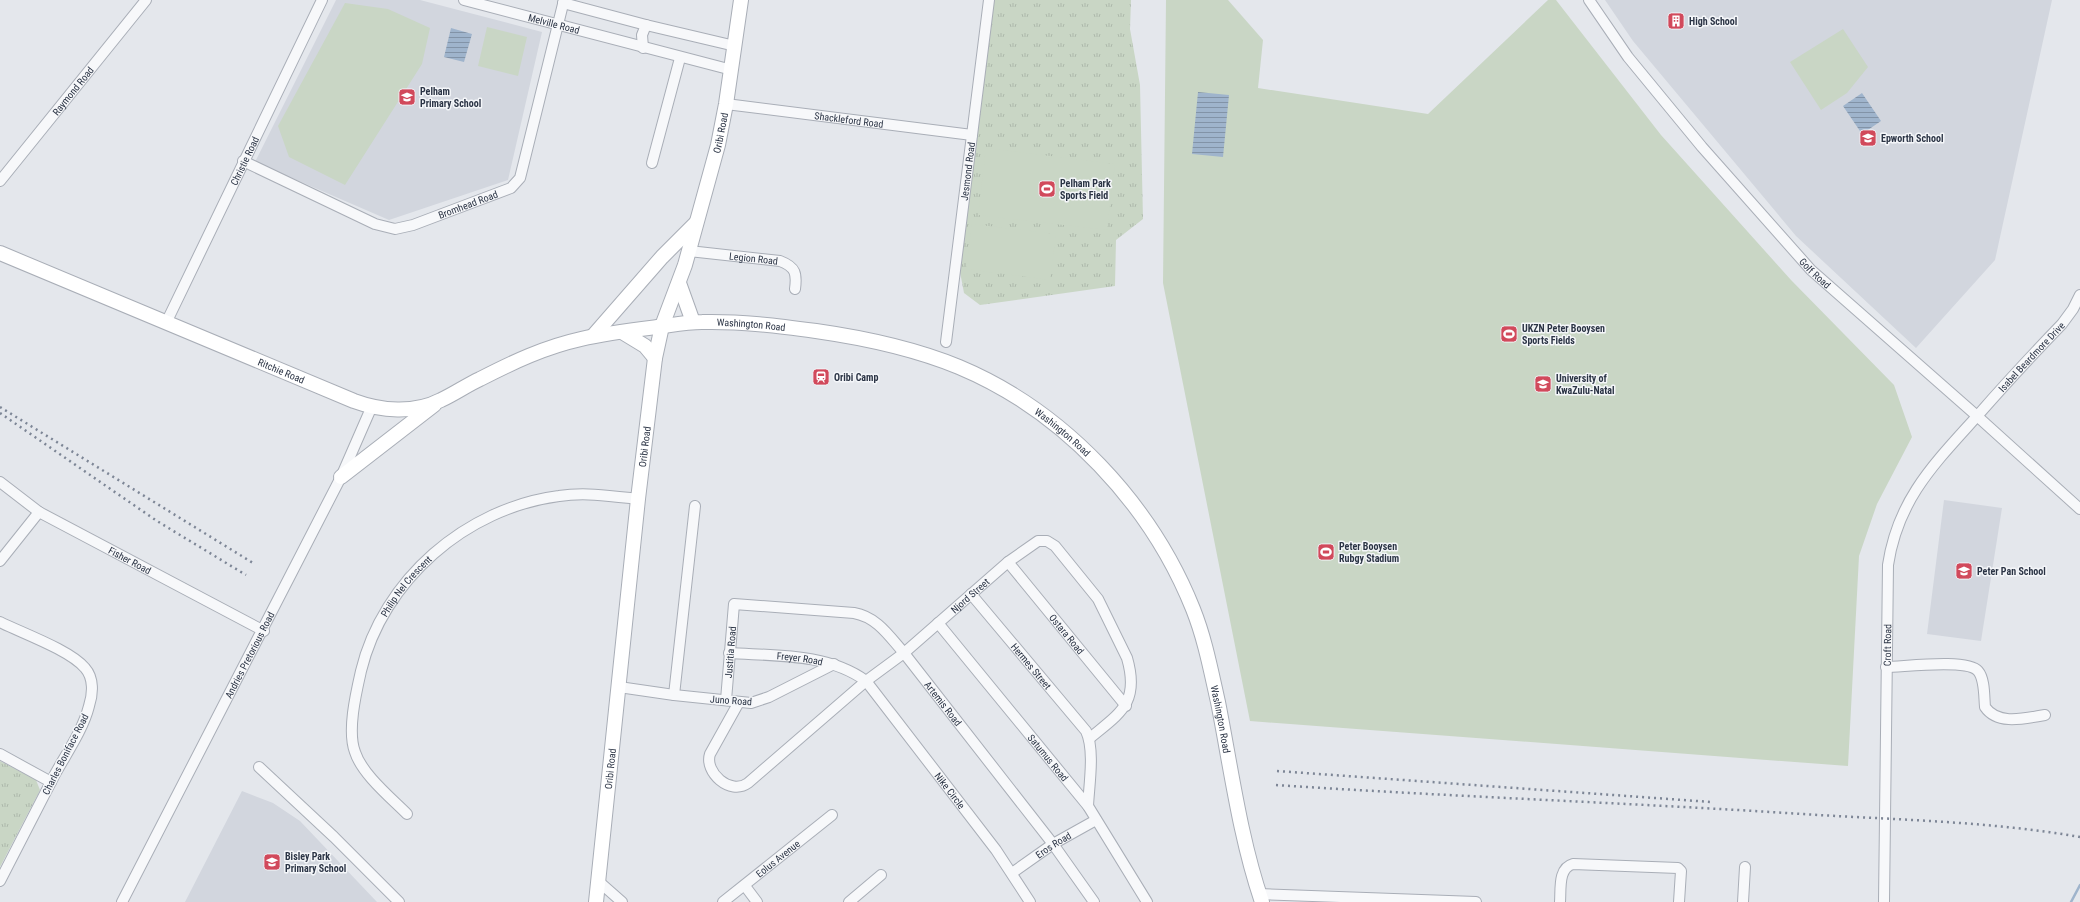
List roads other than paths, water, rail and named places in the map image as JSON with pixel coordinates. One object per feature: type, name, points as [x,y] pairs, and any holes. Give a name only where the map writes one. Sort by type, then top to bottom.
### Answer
[{"type":"main road","name":"Oribi Road","points":[[596,902],[638,499],[656,358],[662,326],[685,265],[718,145],[732,70],[741,0]]},
{"type":"main road","points":[[593,336],[662,257],[696,223]]},
{"type":"main road","name":"Ritchie Road","points":[[0,253],[167,321],[354,401],[372,406],[397,410],[421,406],[441,400],[524,358],[565,343]]},
{"type":"main road","points":[[662,257],[685,265]]},
{"type":"main road","points":[[679,283],[693,322]]},
{"type":"main road","name":"Washington Road","points":[[565,343],[593,336],[693,322],[750,324],[826,333],[887,344],[934,357],[961,368],[1018,400],[1056,426],[1101,466],[1121,488],[1149,527],[1180,578],[1194,611],[1207,654],[1245,836],[1260,898]]},
{"type":"main road","points":[[622,332],[645,346],[656,358]]},
{"type":"main road","points":[[341,477],[441,400]]},
{"type":"street","name":"Raymond Road","points":[[0,181],[146,0]]},
{"type":"street","name":"Christie Road","points":[[167,321],[322,0]]},
{"type":"street","name":"Melville Road","points":[[464,0],[680,58],[732,70]]},
{"type":"street","name":"Jesmond Road","points":[[946,342],[990,0]]},
{"type":"street","name":"Golf Road","points":[[1589,0],[1628,57],[1702,147],[1811,270],[2080,509]]},
{"type":"street","name":"Bromhead Road","points":[[243,161],[385,228],[395,229],[413,225],[511,188],[520,178],[564,1]]},
{"type":"street","points":[[564,1],[646,25],[735,46]]},
{"type":"street","points":[[643,48],[642,35],[646,25]]},
{"type":"street","points":[[652,163],[680,58]]},
{"type":"street","name":"Shackleford Road","points":[[726,104],[972,135]]},
{"type":"street","name":"Legion Road","points":[[689,251],[780,261],[788,264],[796,270],[797,277],[795,289]]},
{"type":"street","name":"Isabel Beardmore Drive","points":[[1977,416],[2062,324],[2073,310],[2080,295]]},
{"type":"street","name":"Andries Pretorious Road","points":[[122,902],[264,630],[341,477],[372,406]]},
{"type":"street","name":"Croft Road","points":[[1884,902],[1888,565],[1898,523],[1911,496],[1929,470],[1977,416]]},
{"type":"street","name":"Fisher Road","points":[[0,482],[39,512],[264,630]]},
{"type":"street","name":"Philip Nel Crescent","points":[[407,814],[361,765],[355,752],[352,738],[358,684],[366,650],[379,622],[390,605],[416,570],[443,546],[468,528],[512,507],[543,498],[561,495],[585,495],[638,499]]},
{"type":"street","points":[[674,695],[694,506]]},
{"type":"street","points":[[0,561],[39,512]]},
{"type":"street","name":"Njord Street","points":[[739,702],[710,754],[708,761],[710,768],[725,784],[735,788],[742,787],[866,681],[904,653],[1008,562],[1032,544],[1038,541],[1047,541],[1055,546],[1086,583],[1108,618],[1127,658],[1131,679],[1126,706]]},
{"type":"street","name":"Ostara Road","points":[[1008,562],[1126,706]]},
{"type":"street","name":"Hermes Street","points":[[971,594],[1081,723],[1090,738]]},
{"type":"street","name":"Justitia Road","points":[[726,700],[734,604]]},
{"type":"street","name":"Artemis Road","points":[[734,604],[862,614],[878,624],[904,653],[1053,844],[1094,902]]},
{"type":"street","name":"Charles Boniface Road","points":[[0,622],[63,652],[85,668],[91,681],[89,707],[75,738],[0,881]]},
{"type":"street","name":"Satumus Road","points":[[938,622],[1088,806],[1147,902]]},
{"type":"street","name":"Freyer Road","points":[[729,653],[796,658],[834,664],[851,671],[866,681]]},
{"type":"street","name":"Juno Road","points":[[619,687],[674,695],[751,703],[760,701],[834,664]]},
{"type":"street","points":[[1886,667],[1948,664],[1969,666],[1978,670],[1981,675],[1985,707],[1992,714],[2010,719],[2044,715]]},
{"type":"street","name":"Nike Circle","points":[[866,681],[1012,873],[1030,902]]},
{"type":"street","points":[[1088,806],[1090,738],[1126,706]]},
{"type":"street","points":[[0,754],[51,782]]},
{"type":"street","points":[[259,767],[334,837],[399,902]]},
{"type":"street","name":"Eolus Avenue","points":[[723,902],[745,886],[832,815]]},
{"type":"street","name":"Eros Road","points":[[1012,873],[1053,844],[1096,820]]},
{"type":"street","points":[[1560,902],[1562,874],[1564,869],[1573,864],[1678,868],[1680,870],[1679,902]]},
{"type":"street","points":[[1743,902],[1745,867]]},
{"type":"street","points":[[849,902],[881,875]]},
{"type":"street","points":[[598,880],[622,902]]},
{"type":"street","points":[[745,886],[757,902]]},
{"type":"street","points":[[1260,898],[1476,902]]},
{"type":"water","points":[[451,28],[472,34],[464,62],[444,57]]},
{"type":"water","points":[[1198,92],[1229,95],[1223,157],[1192,154]]},
{"type":"water","points":[[1862,93],[1881,121],[1862,134],[1843,106]]},
{"type":"waterway","points":[[2071,902],[2080,885]]},
{"type":"railway","points":[[0,407],[253,563]]},
{"type":"railway","points":[[0,413],[157,521],[246,575]]},
{"type":"railway","points":[[1277,771],[1711,802]]},
{"type":"railway","points":[[1276,785],[1949,822],[2015,828],[2080,837]]},
{"type":"place","name":"High School","points":[[1676,21]]},
{"type":"place","name":"Pelham Primary School","points":[[407,97]]},
{"type":"place","name":"Epworth School","points":[[1868,138]]},
{"type":"place","name":"Pelham Park Sports Field","points":[[1047,189]]},
{"type":"place","name":"UKZN Peter Booysen Sports Fields","points":[[1509,334]]},
{"type":"place","name":"Oribi Camp","points":[[821,377]]},
{"type":"place","name":"University of KwaZulu-Natal","points":[[1543,384]]},
{"type":"place","name":"Peter Booysen Rubgy Stadium","points":[[1326,552]]},
{"type":"place","name":"Peter Pan School","points":[[1964,571]]},
{"type":"place","name":"Bisley Park Primary School","points":[[272,862]]}]
